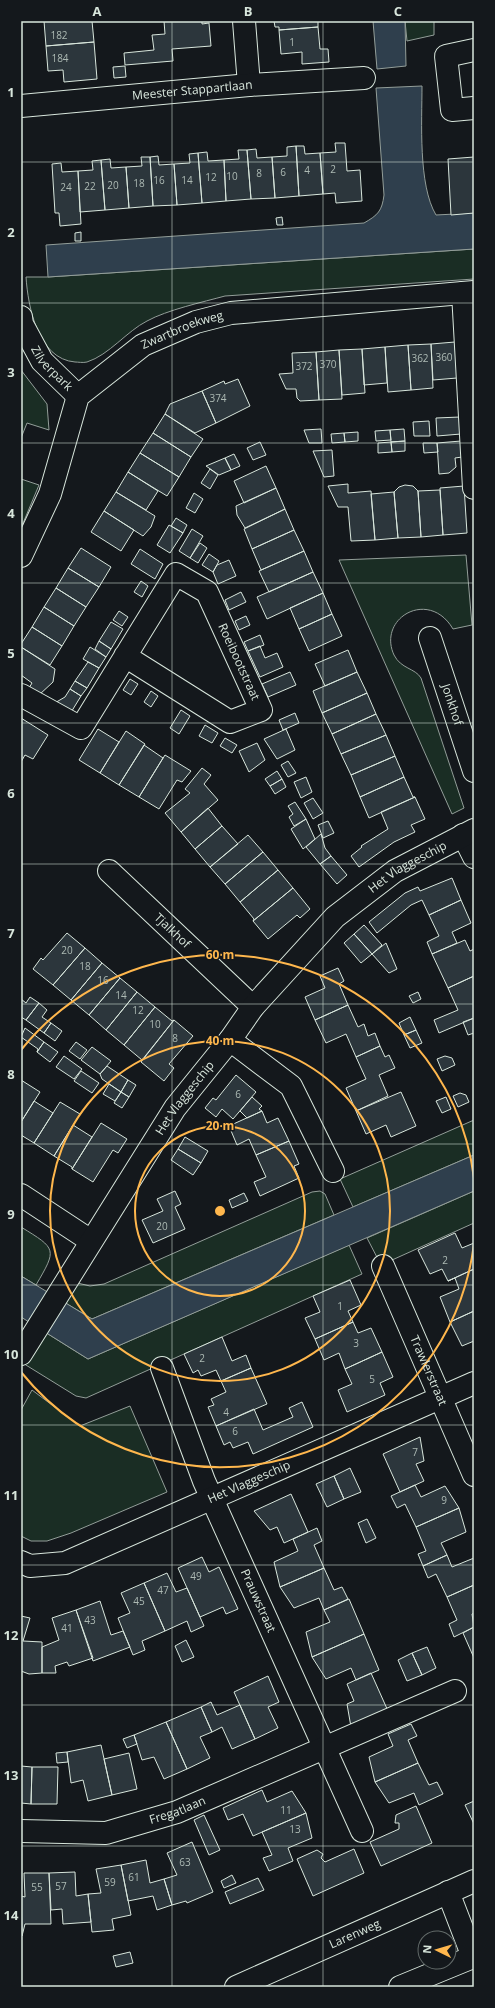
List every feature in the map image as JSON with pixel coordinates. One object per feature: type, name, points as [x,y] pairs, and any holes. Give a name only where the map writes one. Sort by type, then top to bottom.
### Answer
[{"type":"street","points":[[244,21],[249,85]]},
{"type":"street","points":[[474,50],[446,56],[452,110],[474,108]]},
{"type":"street","name":"Meester Stappartlaan","points":[[21,106],[249,85],[364,78]]},
{"type":"street","points":[[468,292],[474,488]]},
{"type":"street","name":"Zwartbroekweg","points":[[78,396],[143,345],[196,322],[238,312],[468,292]]},
{"type":"street","name":"Zilverpark","points":[[21,317],[22,324],[42,361],[78,396]]},
{"type":"street","points":[[21,556],[50,494],[78,396]]},
{"type":"street","name":"Roeibootstraat","points":[[21,695],[81,728],[124,656],[176,574],[207,592],[261,710],[230,722],[124,656]]},
{"type":"street","name":"Jonkhof","points":[[430,638],[474,771]]},
{"type":"street","points":[[469,833],[474,857]]},
{"type":"street","name":"Het Vlaggeschip","points":[[25,1348],[175,1108],[230,1040],[253,1007],[335,917],[395,871],[469,833]]},
{"type":"street","name":"Tjalkhof","points":[[109,871],[253,1007]]},
{"type":"street","points":[[230,1040],[291,1086],[333,1171]]},
{"type":"street","points":[[21,1195],[92,1241]]},
{"type":"street","name":"Trawlerstraat","points":[[383,1266],[474,1475]]},
{"type":"street","name":"Prauwstraat","points":[[162,1368],[211,1498],[362,1831]]},
{"type":"street","name":"Het Vlaggeschip","points":[[21,1562],[30,1566],[65,1563],[474,1383]]},
{"type":"street","name":"Fregatlaan","points":[[21,1831],[106,1833],[177,1812],[455,1691]]},
{"type":"street","name":"Larenweg","points":[[236,1987],[474,1881]]},
{"type":"street","points":[[400,1987],[473,1957],[448,1892]]},
{"type":"green space","points":[[405,21],[434,21],[434,35],[407,41]]},
{"type":"green space","points":[[474,249],[474,279],[225,296],[155,317],[140,325],[103,354],[87,362],[75,362],[62,359],[52,352],[44,342],[37,330],[29,303],[26,277],[48,277]]},
{"type":"green space","points":[[21,370],[47,404],[49,430],[27,423],[21,438]]},
{"type":"green space","points":[[21,479],[39,485],[21,528]]},
{"type":"green space","points":[[466,555],[472,625],[453,629],[443,617],[431,611],[419,609],[408,613],[399,620],[393,630],[391,642],[394,655],[397,660],[421,678],[464,808],[452,814],[339,560]]},
{"type":"green space","points":[[474,1120],[474,1155],[353,1207],[340,1179]]},
{"type":"green space","points":[[320,1191],[325,1194],[334,1215],[92,1319],[59,1299],[69,1281],[90,1286],[104,1284],[312,1192]]},
{"type":"green space","points":[[474,1191],[474,1223],[381,1265],[367,1238]]},
{"type":"green space","points":[[21,1227],[41,1240],[50,1251],[48,1264],[36,1285],[21,1276]]},
{"type":"green space","points":[[349,1245],[362,1274],[86,1398],[76,1396],[21,1362],[40,1329],[88,1359]]},
{"type":"green space","points":[[32,1390],[80,1426],[130,1406],[167,1492],[71,1533],[47,1541],[31,1541],[21,1536],[21,1410]]},
{"type":"water","points":[[373,21],[405,21],[406,66],[377,69]]},
{"type":"water","points":[[422,86],[422,152],[426,187],[430,202],[436,215],[474,213],[474,249],[48,277],[46,245],[364,223],[373,218],[378,212],[382,205],[384,195],[376,88]]},
{"type":"water","points":[[474,1155],[474,1191],[88,1359],[21,1317],[21,1276],[92,1319]]},
{"type":"building","points":[[44,21],[92,21],[94,42],[46,46]]},
{"type":"building","points":[[164,21],[202,21],[202,24],[209,23],[211,46],[172,49],[173,61],[125,65],[124,53],[154,50],[152,35],[165,34]]},
{"type":"building","points":[[274,21],[318,21],[318,27],[279,30],[279,27],[275,27]]},
{"type":"building","points":[[318,27],[320,49],[328,49],[329,62],[302,64],[302,52],[281,54],[279,30]]},
{"type":"building","points":[[94,42],[97,79],[64,82],[63,70],[48,71],[46,46]]},
{"type":"building","points":[[125,66],[126,77],[114,78],[113,67]]},
{"type":"building","points":[[335,143],[345,143],[347,171],[360,170],[362,201],[336,203],[335,193],[323,194],[320,153],[336,152]]},
{"type":"building","points":[[296,146],[304,146],[305,154],[320,153],[323,194],[299,196]]},
{"type":"building","points":[[296,146],[299,196],[275,198],[272,157],[287,156],[287,147]]},
{"type":"building","points":[[256,149],[257,158],[272,157],[275,198],[251,199],[247,150]]},
{"type":"building","points":[[238,150],[247,150],[251,199],[226,201],[224,160],[239,159]]},
{"type":"building","points":[[207,152],[208,161],[224,160],[226,201],[202,203],[198,153]]},
{"type":"building","points":[[198,153],[202,203],[177,205],[174,164],[190,163],[189,154]]},
{"type":"building","points":[[158,156],[159,165],[174,164],[177,205],[153,206],[150,157]]},
{"type":"building","points":[[141,157],[150,157],[153,206],[129,208],[126,167],[142,166]]},
{"type":"building","points":[[474,157],[474,213],[451,215],[448,159]]},
{"type":"building","points":[[110,159],[111,168],[126,167],[129,208],[105,210],[101,160]]},
{"type":"building","points":[[101,160],[105,210],[80,212],[78,171],[93,170],[92,161]]},
{"type":"building","points":[[61,163],[62,172],[78,171],[81,224],[60,226],[59,213],[55,213],[52,164]]},
{"type":"building","points":[[282,217],[283,225],[277,225],[276,218]]},
{"type":"building","points":[[81,232],[81,241],[75,241],[75,233]]},
{"type":"building","points":[[455,342],[457,378],[433,380],[431,344]]},
{"type":"building","points":[[431,344],[433,388],[411,390],[408,345]]},
{"type":"building","points":[[408,345],[411,390],[388,392],[385,347]]},
{"type":"building","points":[[385,347],[387,383],[364,385],[362,349]]},
{"type":"building","points":[[362,349],[365,393],[342,395],[339,350]]},
{"type":"building","points":[[339,350],[342,399],[319,400],[316,352]]},
{"type":"building","points":[[316,352],[319,400],[300,401],[297,398],[296,389],[286,389],[279,374],[293,373],[292,353]]},
{"type":"building","points":[[238,379],[250,406],[216,423],[202,391],[224,381],[225,384]]},
{"type":"building","points":[[202,391],[216,423],[195,433],[165,414],[170,404]]},
{"type":"building","points":[[165,414],[203,439],[191,457],[153,433]]},
{"type":"building","points":[[460,417],[461,434],[437,436],[436,418]]},
{"type":"building","points":[[429,421],[430,436],[414,436],[413,422]]},
{"type":"building","points":[[321,429],[322,443],[309,443],[304,430]]},
{"type":"building","points":[[404,429],[405,441],[391,442],[390,430]]},
{"type":"building","points":[[390,430],[391,440],[376,441],[375,431]]},
{"type":"building","points":[[358,432],[358,441],[345,442],[344,433]]},
{"type":"building","points":[[153,433],[191,457],[179,477],[140,453]]},
{"type":"building","points":[[344,433],[345,442],[332,443],[331,434]]},
{"type":"building","points":[[405,441],[405,451],[392,452],[391,442]]},
{"type":"building","points":[[461,441],[462,457],[455,458],[456,467],[449,473],[439,474],[437,443]]},
{"type":"building","points":[[260,442],[266,455],[253,460],[247,448]]},
{"type":"building","points":[[391,442],[392,452],[378,453],[378,443]]},
{"type":"building","points":[[423,443],[437,443],[438,452],[424,453]]},
{"type":"building","points":[[332,450],[334,476],[324,477],[313,451]]},
{"type":"building","points":[[140,453],[179,477],[167,496],[128,472]]},
{"type":"building","points":[[234,454],[240,466],[231,470],[225,458]]},
{"type":"building","points":[[225,458],[231,470],[219,475],[206,466]]},
{"type":"building","points":[[266,466],[276,488],[244,503],[234,481]]},
{"type":"building","points":[[210,469],[218,475],[210,489],[201,483]]},
{"type":"building","points":[[128,472],[158,491],[146,510],[116,492]]},
{"type":"building","points":[[348,484],[348,493],[371,491],[375,540],[351,541],[348,507],[338,507],[328,486]]},
{"type":"building","points":[[405,485],[413,486],[418,491],[421,537],[398,538],[394,492],[399,487]]},
{"type":"building","points":[[464,486],[467,533],[443,535],[440,488]]},
{"type":"building","points":[[276,488],[285,509],[245,528],[237,515],[236,506]]},
{"type":"building","points":[[440,490],[443,535],[421,537],[418,491]]},
{"type":"building","points":[[116,492],[155,516],[151,527],[143,536],[104,511]]},
{"type":"building","points":[[394,492],[398,538],[375,540],[371,494]]},
{"type":"building","points":[[194,493],[203,499],[195,513],[186,508]]},
{"type":"building","points":[[285,509],[294,530],[252,549],[244,529]]},
{"type":"building","points":[[104,511],[134,530],[121,551],[91,532]]},
{"type":"building","points":[[176,518],[187,525],[183,533],[171,526]]},
{"type":"building","points":[[169,525],[183,533],[170,553],[157,545]]},
{"type":"building","points":[[192,529],[203,536],[190,558],[179,551]]},
{"type":"building","points":[[294,530],[304,551],[261,570],[252,549]]},
{"type":"building","points":[[200,543],[207,548],[198,563],[190,558]]},
{"type":"building","points":[[81,548],[111,567],[99,587],[68,568]]},
{"type":"building","points":[[140,549],[163,564],[155,579],[131,564]]},
{"type":"building","points":[[304,551],[313,572],[269,592],[259,571]]},
{"type":"building","points":[[209,554],[219,561],[213,572],[202,565]]},
{"type":"building","points":[[229,560],[236,576],[218,584],[213,572],[217,565]]},
{"type":"building","points":[[68,568],[99,587],[86,607],[56,588]]},
{"type":"building","points":[[313,572],[323,593],[267,619],[257,597]]},
{"type":"building","points":[[141,581],[148,586],[142,597],[134,592]]},
{"type":"building","points":[[56,588],[86,607],[74,626],[44,607]]},
{"type":"building","points":[[241,592],[246,602],[229,610],[225,600]]},
{"type":"building","points":[[323,593],[332,614],[299,629],[290,608]]},
{"type":"building","points":[[44,607],[74,626],[62,646],[32,627]]},
{"type":"building","points":[[119,611],[128,617],[122,626],[113,620]]},
{"type":"building","points":[[332,614],[342,636],[309,651],[299,629]]},
{"type":"building","points":[[246,616],[250,625],[239,630],[235,621]]},
{"type":"building","points":[[111,622],[123,629],[111,649],[99,641]]},
{"type":"building","points":[[32,627],[62,646],[50,665],[21,647],[21,644]]},
{"type":"building","points":[[260,635],[264,645],[248,651],[244,642]]},
{"type":"building","points":[[99,641],[111,649],[106,657],[95,649]]},
{"type":"building","points":[[260,646],[265,658],[277,653],[283,667],[260,677],[248,651]]},
{"type":"building","points":[[21,647],[55,669],[53,682],[39,695],[29,688],[32,683],[21,675]]},
{"type":"building","points":[[90,647],[106,657],[99,668],[83,659]]},
{"type":"building","points":[[348,650],[357,672],[325,686],[315,664]]},
{"type":"building","points":[[88,662],[99,668],[87,688],[75,681]]},
{"type":"building","points":[[290,672],[296,685],[268,697],[262,684]]},
{"type":"building","points":[[357,672],[367,693],[322,713],[313,691]]},
{"type":"building","points":[[130,679],[138,684],[131,695],[123,690]]},
{"type":"building","points":[[75,681],[87,688],[81,696],[70,689]]},
{"type":"building","points":[[70,689],[81,696],[70,714],[53,704],[65,697]]},
{"type":"building","points":[[151,691],[158,696],[151,707],[144,702]]},
{"type":"building","points":[[367,693],[376,714],[332,734],[322,713]]},
{"type":"building","points":[[181,710],[190,716],[179,734],[170,728]]},
{"type":"building","points":[[295,713],[299,723],[283,730],[279,720]]},
{"type":"building","points":[[376,714],[386,735],[341,754],[332,734]]},
{"type":"building","points":[[21,718],[48,735],[33,759],[25,755],[21,762]]},
{"type":"building","points":[[205,725],[218,733],[212,743],[199,736]]},
{"type":"building","points":[[98,729],[119,742],[100,773],[79,760]]},
{"type":"building","points":[[286,729],[295,750],[277,759],[264,739]]},
{"type":"building","points":[[126,731],[145,744],[119,785],[100,773]]},
{"type":"building","points":[[386,735],[395,756],[351,775],[341,754]]},
{"type":"building","points":[[225,738],[237,745],[232,753],[220,746]]},
{"type":"building","points":[[257,743],[265,760],[249,772],[239,751]]},
{"type":"building","points":[[144,745],[163,758],[139,797],[119,785]]},
{"type":"building","points":[[165,755],[191,771],[182,782],[177,780],[159,809],[139,797]]},
{"type":"building","points":[[395,756],[404,777],[360,797],[351,775]]},
{"type":"building","points":[[288,761],[296,773],[288,777],[281,765]]},
{"type":"building","points":[[202,768],[211,775],[204,784],[218,800],[181,832],[165,813],[190,793],[185,789]]},
{"type":"building","points":[[277,771],[282,779],[270,786],[265,779]]},
{"type":"building","points":[[306,777],[312,792],[301,798],[294,782]]},
{"type":"building","points":[[404,777],[413,797],[415,797],[369,818],[360,797]]},
{"type":"building","points":[[282,779],[286,787],[275,794],[270,786]]},
{"type":"building","points":[[415,797],[425,819],[411,825],[415,832],[394,842],[359,867],[351,856],[362,847],[361,846],[388,829],[381,812]]},
{"type":"building","points":[[313,798],[323,813],[313,819],[304,803]]},
{"type":"building","points":[[295,802],[306,819],[294,826],[289,817],[293,814],[288,806]]},
{"type":"building","points":[[208,808],[222,826],[195,849],[181,832]]},
{"type":"building","points":[[306,819],[315,839],[303,849],[291,829]]},
{"type":"building","points":[[328,821],[334,833],[323,838],[318,825]]},
{"type":"building","points":[[222,826],[238,844],[210,867],[195,849]]},
{"type":"building","points":[[321,834],[325,848],[331,856],[320,864],[306,847]]},
{"type":"building","points":[[248,835],[263,852],[225,884],[210,867]]},
{"type":"building","points":[[263,852],[278,870],[240,902],[225,884]]},
{"type":"building","points":[[331,856],[347,875],[337,884],[320,864]]},
{"type":"building","points":[[278,870],[293,888],[253,921],[254,919],[240,902]]},
{"type":"building","points":[[452,878],[461,900],[429,915],[422,900],[411,905],[377,933],[369,922],[405,893],[418,887],[420,891]]},
{"type":"building","points":[[293,888],[310,909],[300,918],[297,915],[268,939],[253,921]]},
{"type":"building","points":[[461,900],[471,923],[452,932],[457,943],[432,954],[427,942],[439,936],[429,915]]},
{"type":"building","points":[[364,925],[382,945],[372,954],[354,934]]},
{"type":"building","points":[[67,933],[85,948],[53,985],[33,969],[41,958],[43,960]]},
{"type":"building","points":[[354,934],[372,954],[361,963],[344,943]]},
{"type":"building","points":[[465,940],[470,951],[474,949],[474,976],[448,988],[432,954]]},
{"type":"building","points":[[386,943],[397,969],[389,973],[372,954]]},
{"type":"building","points":[[85,948],[102,963],[71,1000],[53,985]]},
{"type":"building","points":[[102,963],[120,978],[89,1015],[71,1000]]},
{"type":"building","points":[[338,968],[344,981],[339,984],[348,1005],[315,1020],[305,997],[325,988],[320,976]]},
{"type":"building","points":[[474,976],[474,1018],[439,1033],[434,1020],[458,1010],[448,988]]},
{"type":"building","points":[[120,978],[137,992],[106,1030],[89,1015]]},
{"type":"building","points":[[137,992],[155,1007],[124,1045],[106,1030]]},
{"type":"building","points":[[418,992],[421,999],[413,1003],[409,996]]},
{"type":"building","points":[[30,997],[39,1003],[26,1020],[21,1017],[21,999],[26,1003]]},
{"type":"building","points":[[39,1003],[47,1010],[42,1017],[51,1023],[44,1033],[26,1020]]},
{"type":"building","points":[[348,1005],[358,1027],[364,1024],[368,1036],[375,1033],[380,1046],[356,1057],[346,1034],[326,1043],[315,1020]]},
{"type":"building","points":[[155,1007],[172,1021],[174,1020],[142,1060],[124,1045]]},
{"type":"building","points":[[410,1017],[416,1030],[404,1035],[399,1023]]},
{"type":"building","points":[[474,1018],[474,1033],[468,1035],[463,1022]]},
{"type":"building","points":[[174,1020],[193,1036],[169,1064],[174,1068],[164,1081],[141,1062]]},
{"type":"building","points":[[51,1023],[62,1031],[55,1041],[44,1033]]},
{"type":"building","points":[[25,1028],[44,1042],[37,1052],[38,1049],[21,1037]]},
{"type":"building","points":[[416,1030],[422,1043],[410,1048],[404,1035]]},
{"type":"building","points":[[44,1042],[58,1052],[50,1062],[37,1052]]},
{"type":"building","points":[[76,1042],[87,1050],[80,1059],[69,1051]]},
{"type":"building","points":[[380,1046],[385,1057],[389,1055],[395,1068],[379,1075],[388,1096],[356,1111],[346,1088],[366,1079],[356,1057]]},
{"type":"building","points":[[92,1047],[111,1061],[100,1074],[81,1060]]},
{"type":"building","points":[[64,1056],[82,1069],[74,1079],[56,1067]]},
{"type":"building","points":[[445,1056],[452,1058],[455,1065],[442,1071],[437,1059]]},
{"type":"building","points":[[107,1066],[128,1080],[121,1092],[102,1079],[100,1074]]},
{"type":"building","points":[[81,1071],[99,1083],[92,1093],[74,1081]]},
{"type":"building","points":[[236,1075],[256,1092],[233,1119],[222,1109],[216,1117],[205,1108],[213,1098],[216,1100]]},
{"type":"building","points":[[21,1080],[40,1092],[21,1122]]},
{"type":"building","points":[[128,1080],[136,1085],[129,1097],[121,1092]]},
{"type":"building","points":[[109,1084],[121,1092],[115,1101],[103,1094]]},
{"type":"building","points":[[121,1092],[129,1097],[122,1108],[114,1103]]},
{"type":"building","points":[[401,1092],[416,1126],[391,1137],[386,1125],[366,1134],[356,1111]]},
{"type":"building","points":[[460,1093],[466,1095],[469,1102],[458,1107],[453,1096]]},
{"type":"building","points":[[252,1097],[262,1106],[259,1109],[262,1111],[247,1118],[240,1111]]},
{"type":"building","points":[[446,1097],[451,1109],[442,1113],[436,1101]]},
{"type":"building","points":[[34,1101],[53,1113],[34,1143],[21,1135],[21,1122]]},
{"type":"building","points":[[60,1102],[80,1114],[54,1156],[34,1143]]},
{"type":"building","points":[[262,1111],[267,1123],[278,1118],[289,1141],[256,1155],[249,1139],[237,1145],[229,1126]]},
{"type":"building","points":[[101,1123],[127,1139],[118,1153],[113,1150],[93,1182],[72,1169]]},
{"type":"building","points":[[73,1125],[92,1137],[72,1169],[72,1167],[54,1156]]},
{"type":"building","points":[[185,1137],[208,1151],[201,1163],[178,1149]]},
{"type":"building","points":[[289,1141],[299,1164],[294,1166],[299,1178],[260,1196],[254,1182],[266,1177],[256,1155]]},
{"type":"building","points":[[178,1149],[201,1163],[193,1175],[171,1160]]},
{"type":"building","points":[[175,1191],[181,1204],[175,1207],[185,1229],[153,1243],[142,1220],[163,1211],[157,1199]]},
{"type":"building","points":[[244,1193],[248,1201],[232,1208],[229,1200]]},
{"type":"building","points":[[455,1233],[462,1248],[474,1243],[474,1269],[448,1281],[442,1269],[430,1274],[418,1250]]},
{"type":"building","points":[[474,1269],[474,1311],[450,1322],[440,1297],[459,1289],[455,1278],[448,1281]]},
{"type":"building","points":[[350,1280],[361,1305],[348,1311],[353,1322],[315,1339],[305,1318],[320,1312],[313,1296]]},
{"type":"building","points":[[474,1311],[474,1341],[462,1346],[450,1322]]},
{"type":"building","points":[[353,1322],[358,1333],[371,1328],[382,1352],[345,1369],[339,1353],[324,1360],[315,1339]]},
{"type":"building","points":[[222,1337],[232,1361],[246,1355],[251,1368],[221,1381],[216,1370],[201,1376],[198,1370],[193,1373],[184,1354]]},
{"type":"building","points":[[382,1352],[393,1377],[380,1383],[385,1395],[347,1412],[338,1390],[352,1384],[345,1369]]},
{"type":"building","points":[[251,1368],[267,1404],[216,1426],[208,1407],[214,1405],[211,1399],[226,1392],[221,1381]]},
{"type":"building","points":[[302,1402],[313,1427],[253,1454],[248,1442],[233,1448],[230,1442],[224,1445],[216,1426],[254,1409],[263,1430],[293,1417],[289,1408]]},
{"type":"building","points":[[420,1437],[424,1461],[416,1464],[424,1481],[400,1492],[383,1454]]},
{"type":"building","points":[[350,1468],[361,1492],[344,1499],[334,1476]]},
{"type":"building","points":[[334,1476],[344,1499],[327,1507],[316,1484]]},
{"type":"building","points":[[415,1485],[421,1497],[445,1486],[459,1508],[416,1527],[405,1504],[397,1508],[391,1496]]},
{"type":"building","points":[[291,1494],[308,1532],[284,1543],[277,1527],[270,1530],[254,1511]]},
{"type":"building","points":[[459,1508],[466,1532],[441,1543],[447,1555],[423,1566],[418,1554],[426,1551],[416,1527]]},
{"type":"building","points":[[367,1519],[376,1538],[366,1543],[358,1523]]},
{"type":"building","points":[[317,1528],[322,1541],[314,1545],[324,1568],[280,1587],[274,1562],[298,1551],[293,1539]]},
{"type":"building","points":[[447,1555],[452,1567],[474,1558],[474,1585],[447,1597],[436,1574],[428,1578],[423,1566]]},
{"type":"building","points":[[202,1557],[209,1572],[219,1567],[238,1609],[226,1614],[223,1607],[200,1617],[178,1568]]},
{"type":"building","points":[[324,1568],[334,1590],[342,1587],[348,1599],[324,1610],[319,1598],[294,1608],[280,1587]]},
{"type":"building","points":[[167,1573],[176,1592],[187,1588],[204,1626],[191,1632],[187,1621],[165,1631],[144,1583]]},
{"type":"building","points":[[144,1583],[165,1631],[142,1641],[145,1650],[133,1655],[118,1618],[130,1613],[121,1593]]},
{"type":"building","points":[[474,1585],[474,1613],[472,1614],[474,1627],[454,1637],[449,1624],[457,1620],[447,1597]]},
{"type":"building","points":[[349,1599],[364,1634],[312,1657],[306,1632],[330,1622],[324,1610]]},
{"type":"building","points":[[100,1601],[111,1635],[123,1631],[130,1647],[93,1661],[76,1610]]},
{"type":"building","points":[[76,1610],[93,1658],[69,1666],[67,1662],[55,1666],[56,1673],[42,1673],[42,1647],[59,1640],[52,1618]]},
{"type":"building","points":[[21,1616],[30,1618],[23,1641],[42,1642],[42,1673],[29,1674],[21,1671]]},
{"type":"building","points":[[474,1627],[474,1658],[463,1633]]},
{"type":"building","points":[[364,1634],[379,1670],[356,1680],[351,1668],[326,1679],[312,1657]]},
{"type":"building","points":[[186,1640],[194,1657],[182,1662],[175,1646]]},
{"type":"building","points":[[427,1647],[436,1668],[422,1675],[412,1653]]},
{"type":"building","points":[[412,1653],[422,1675],[407,1681],[398,1660]]},
{"type":"building","points":[[371,1673],[388,1711],[351,1727],[347,1704],[354,1701],[347,1684]]},
{"type":"building","points":[[268,1676],[279,1702],[268,1707],[278,1728],[255,1739],[234,1692]]},
{"type":"building","points":[[211,1702],[217,1715],[240,1705],[255,1739],[232,1749],[222,1727],[212,1732],[201,1707]]},
{"type":"building","points":[[201,1707],[212,1732],[200,1737],[210,1758],[187,1769],[166,1722]]},
{"type":"building","points":[[166,1722],[187,1769],[164,1779],[154,1757],[142,1760],[134,1735]]},
{"type":"building","points":[[411,1724],[417,1736],[408,1740],[418,1763],[375,1782],[369,1757],[393,1746],[388,1734]]},
{"type":"building","points":[[134,1735],[137,1744],[127,1748],[123,1739]]},
{"type":"building","points":[[101,1745],[112,1795],[88,1801],[83,1780],[71,1783],[67,1752]]},
{"type":"building","points":[[67,1752],[68,1762],[57,1763],[56,1753]]},
{"type":"building","points":[[129,1753],[137,1789],[112,1795],[104,1759]]},
{"type":"building","points":[[418,1763],[429,1785],[437,1782],[443,1794],[419,1805],[414,1793],[389,1803],[375,1782]]},
{"type":"building","points":[[21,1766],[32,1767],[31,1804],[21,1803]]},
{"type":"building","points":[[32,1767],[58,1767],[57,1804],[31,1804]]},
{"type":"building","points":[[262,1790],[267,1802],[292,1791],[306,1813],[253,1836],[243,1814],[228,1820],[223,1808]]},
{"type":"building","points":[[474,1801],[474,1824],[465,1805]]},
{"type":"building","points":[[416,1806],[432,1843],[381,1866],[370,1842],[399,1829],[399,1823],[395,1823],[396,1815]]},
{"type":"building","points":[[306,1813],[312,1838],[288,1848],[293,1861],[269,1871],[263,1858],[272,1855],[262,1832]]},
{"type":"building","points":[[204,1815],[220,1850],[209,1855],[194,1820]]},
{"type":"building","points":[[192,1842],[213,1892],[187,1903],[186,1901],[172,1905],[164,1879],[177,1875],[167,1853]]},
{"type":"building","points":[[354,1849],[364,1873],[313,1896],[297,1859],[317,1850],[323,1854],[321,1858],[325,1862]]},
{"type":"building","points":[[146,1860],[150,1883],[164,1879],[172,1905],[157,1910],[153,1896],[128,1901],[121,1865]]},
{"type":"building","points":[[121,1865],[131,1915],[112,1919],[114,1930],[92,1932],[88,1894],[101,1893],[96,1869]]},
{"type":"building","points":[[75,1872],[76,1896],[88,1894],[91,1922],[63,1924],[62,1909],[51,1910],[49,1873]]},
{"type":"building","points":[[24,1873],[49,1873],[51,1924],[25,1924],[22,1936],[21,1896],[25,1897]]},
{"type":"building","points":[[232,1875],[236,1883],[224,1888],[221,1881]]},
{"type":"building","points":[[258,1878],[264,1890],[230,1904],[225,1892]]},
{"type":"building","points":[[130,1952],[133,1963],[116,1967],[113,1956]]}]
